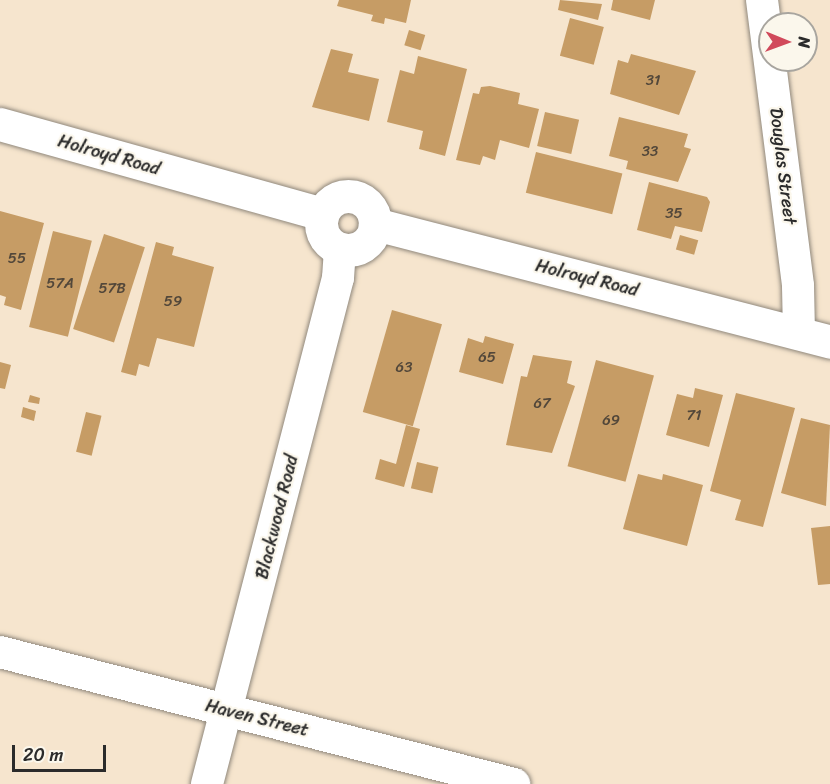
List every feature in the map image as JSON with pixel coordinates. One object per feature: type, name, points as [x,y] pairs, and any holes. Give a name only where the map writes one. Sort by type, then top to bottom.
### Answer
[{"type":"street","name":"Douglas Street","points":[[762,0],[798,286],[799,333]]},
{"type":"street","name":"Holroyd Road","points":[[0,124],[322,214]]},
{"type":"street","points":[[350,195],[369,205],[375,224],[364,245],[340,249],[323,236],[322,214],[335,198],[350,195]]},
{"type":"street","name":"Holroyd Road","points":[[375,224],[830,342]]},
{"type":"street","name":"Blackwood Road","points":[[207,784],[338,278],[340,249]]},
{"type":"street","name":"Haven Street","points":[[0,652],[514,784]]},
{"type":"building","points":[[339,0],[411,0],[406,23],[385,18],[384,24],[371,21],[373,15],[337,6]]},
{"type":"building","points":[[560,0],[602,4],[598,20],[558,10]]},
{"type":"building","points":[[613,0],[655,0],[650,20],[611,10]]},
{"type":"building","points":[[570,18],[604,27],[594,65],[560,56]]},
{"type":"building","points":[[409,30],[425,35],[421,50],[404,45]]},
{"type":"building","points":[[331,49],[353,54],[348,72],[379,79],[369,121],[312,107]]},
{"type":"building","points":[[631,54],[696,71],[679,115],[610,94],[618,60],[628,63]]},
{"type":"building","points":[[418,56],[467,69],[445,156],[419,149],[423,131],[387,122],[400,70],[414,74]]},
{"type":"building","points":[[490,86],[520,93],[518,104],[539,109],[529,148],[500,140],[495,160],[483,156],[480,165],[456,160],[473,93],[479,94],[481,87]]},
{"type":"building","points":[[545,112],[579,120],[571,154],[537,146]]},
{"type":"building","points":[[619,117],[688,134],[684,147],[691,149],[678,182],[626,169],[628,161],[609,156]]},
{"type":"building","points":[[536,152],[622,174],[612,214],[526,193]]},
{"type":"building","points":[[649,182],[707,197],[710,202],[702,232],[675,226],[671,239],[637,230]]},
{"type":"building","points":[[0,211],[44,223],[21,310],[4,305],[6,297],[0,295]]},
{"type":"building","points":[[53,231],[92,241],[68,337],[29,327]]},
{"type":"building","points":[[104,234],[145,247],[114,342],[73,329]]},
{"type":"building","points":[[680,235],[698,240],[694,255],[676,249]]},
{"type":"building","points":[[156,242],[174,247],[172,255],[214,267],[194,347],[157,338],[149,367],[139,364],[136,376],[121,372]]},
{"type":"building","points":[[392,310],[442,324],[413,426],[363,412]]},
{"type":"building","points":[[485,336],[514,344],[503,384],[459,372],[468,338],[483,343]]},
{"type":"building","points":[[533,355],[572,361],[567,383],[575,386],[552,453],[506,445],[521,376],[527,377]]},
{"type":"building","points":[[596,360],[654,376],[625,482],[568,466]]},
{"type":"building","points":[[0,362],[11,365],[5,389],[0,388]]},
{"type":"building","points":[[695,388],[723,395],[709,447],[666,435],[677,394],[693,398]]},
{"type":"building","points":[[736,393],[795,408],[763,527],[735,520],[741,500],[710,491]]},
{"type":"building","points":[[30,395],[40,398],[39,404],[28,402]]},
{"type":"building","points":[[23,407],[36,411],[34,421],[21,417]]},
{"type":"building","points":[[86,412],[102,416],[92,456],[76,452]]},
{"type":"building","points":[[801,418],[830,425],[826,506],[781,493]]},
{"type":"building","points":[[406,425],[420,429],[404,487],[375,479],[380,459],[396,464]]},
{"type":"building","points":[[417,462],[438,467],[432,493],[411,488]]},
{"type":"building","points":[[638,474],[662,480],[663,474],[703,485],[687,546],[623,529]]},
{"type":"building","points":[[830,526],[830,584],[818,585],[811,528]]}]
